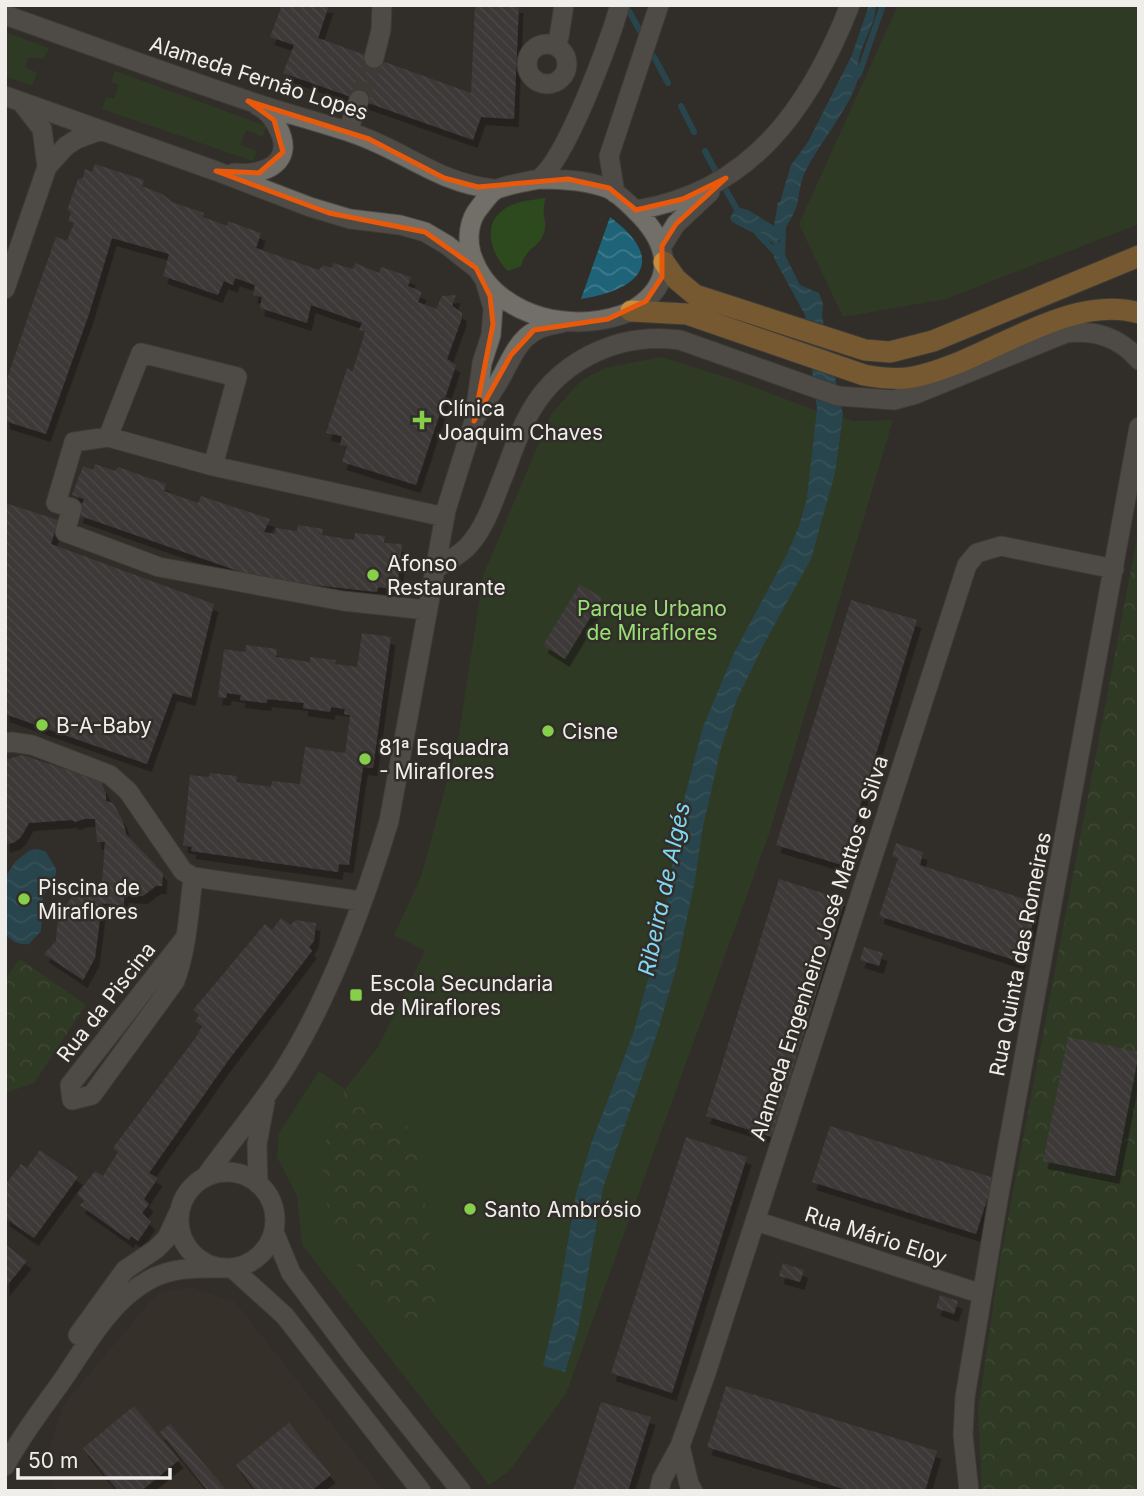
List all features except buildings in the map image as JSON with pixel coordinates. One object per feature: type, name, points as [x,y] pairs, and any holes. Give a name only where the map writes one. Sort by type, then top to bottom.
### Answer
[{"type":"highway","points":[[663,254],[676,279],[695,295],[865,350],[890,352],[933,341],[1139,256]]},
{"type":"highway","points":[[631,311],[687,314],[864,375],[886,379],[910,378],[937,371],[1070,314],[1102,310],[1139,313]]},
{"type":"street","points":[[374,58],[381,30],[382,5]]},
{"type":"street","points":[[554,45],[559,37],[564,5]]},
{"type":"street","points":[[538,179],[546,174],[569,133],[612,32],[620,5]]},
{"type":"street","points":[[615,193],[609,156],[659,5]]},
{"type":"street","points":[[474,421],[505,371],[511,355],[534,330],[549,324],[583,323],[631,311],[646,301],[662,277],[663,254],[676,224],[770,142],[788,122],[833,46],[850,5]]},
{"type":"street","name":"Alameda Fernão Lopes","points":[[5,15],[248,101],[348,131],[394,149],[444,178],[494,190]]},
{"type":"street","points":[[13,99],[329,213],[425,232],[480,274],[501,296],[525,311],[564,322]]},
{"type":"street","points":[[13,99],[42,129],[47,167]]},
{"type":"street","points":[[348,131],[359,100]]},
{"type":"street","points":[[216,171],[259,173],[279,161],[283,152],[283,141],[274,120],[263,108],[248,101]]},
{"type":"street","points":[[5,289],[47,167],[66,146],[101,130]]},
{"type":"street","points":[[635,210],[683,199],[726,178]]},
{"type":"street","points":[[5,1440],[125,1269],[156,1249],[167,1238],[183,1200],[194,1185],[206,1176],[268,1094],[321,1000],[376,866],[389,821],[445,517],[474,421],[482,363],[493,324],[493,308],[469,244],[472,216],[494,190],[538,179],[568,179],[609,188],[647,221],[663,254]]},
{"type":"street","points":[[434,570],[469,545],[488,515],[525,420],[548,388],[565,369],[589,354],[619,343],[657,336],[680,340],[838,396],[894,400],[916,394],[1066,333],[1083,332],[1116,340],[1139,360]]},
{"type":"street","points":[[108,437],[141,353],[237,377],[214,466]]},
{"type":"street","name":"Rua Quinta das Romeiras","points":[[969,1491],[963,1416],[982,1294],[1139,428]]},
{"type":"street","points":[[427,610],[343,601],[159,567],[65,532],[72,508],[56,503],[74,442],[108,437],[214,466],[445,517]]},
{"type":"street","name":"Alameda Engenheiro José Mattos e Silva","points":[[659,1491],[662,1479],[680,1446],[756,1221],[967,565],[977,553],[1001,546],[1114,569]]},
{"type":"street","points":[[5,743],[32,745],[110,775],[128,791],[183,871],[193,877],[361,901]]},
{"type":"street","name":"Rua da Piscina","points":[[185,938],[70,1085],[72,1100],[92,1095],[175,981],[180,967],[185,938],[193,877]]},
{"type":"street","points":[[258,1184],[258,1136],[268,1094]]},
{"type":"street","points":[[5,1466],[103,1323],[136,1288],[173,1270],[227,1268],[253,1260],[265,1250],[274,1231],[275,1216],[268,1196],[258,1184],[238,1173],[221,1172],[206,1176]]},
{"type":"street","points":[[179,1211],[179,1229],[186,1246],[206,1264],[227,1268],[285,1316],[421,1491]]},
{"type":"street","name":"Rua Mário Eloy","points":[[756,1221],[982,1294]]},
{"type":"street","points":[[274,1231],[291,1273],[461,1491]]},
{"type":"street","points":[[680,1446],[693,1491]]},
{"type":"highlighted area","points":[[248,101],[369,139],[444,178],[478,187],[568,179],[609,188],[636,210],[683,199],[726,178],[676,224],[662,246],[662,277],[646,301],[608,319],[534,330],[511,355],[474,421],[493,324],[490,296],[476,268],[425,232],[329,213],[216,171],[259,173],[283,152],[274,120]]},
{"type":"shaded area","points":[[191,1287],[235,1302],[384,1491],[53,1491],[49,1450],[64,1404],[158,1293]]},
{"type":"green space","points":[[898,5],[1139,5],[1139,224],[946,299],[843,317],[799,224]]},
{"type":"green space","points":[[5,32],[49,48],[43,59],[29,57],[25,67],[37,73],[32,86],[5,76]]},
{"type":"green space","points":[[115,71],[266,126],[263,137],[246,130],[240,145],[257,151],[253,161],[102,109],[106,97],[114,99],[119,85],[111,82]]},
{"type":"green space","points":[[546,198],[542,238],[526,255],[521,266],[508,271],[491,242],[492,225],[502,211],[512,205]]},
{"type":"green space","name":"Parque Urbano de Miraflores","points":[[661,357],[853,421],[893,420],[769,834],[566,1394],[509,1471],[489,1485],[302,1245],[297,1196],[277,1157],[279,1133],[319,1071],[345,1089],[378,1047],[425,951],[394,935],[421,877],[458,741],[483,576],[551,414],[581,381],[605,368]]},
{"type":"green space","points":[[1139,527],[1139,1491],[982,1491],[978,1411],[999,1266]]},
{"type":"green space","points":[[20,959],[86,1005],[34,1083],[5,1093],[5,979]]},
{"type":"green space","points":[[347,1087],[422,1136],[427,1222],[445,1305],[407,1333],[345,1247],[332,1219],[324,1190],[323,1159],[330,1125]]},
{"type":"water","points":[[869,5],[876,5],[875,12],[860,56],[855,88],[805,172],[793,216],[778,241],[800,285],[819,293],[823,304],[822,316],[843,415],[835,473],[811,559],[737,699],[721,748],[702,831],[695,880],[677,965],[658,1031],[603,1188],[578,1330],[565,1372],[543,1366],[557,1306],[576,1194],[592,1141],[633,1034],[661,932],[682,807],[703,727],[734,653],[787,554],[807,498],[817,409],[805,315],[774,258],[773,243],[732,222],[730,218],[736,207],[748,210],[774,226],[778,202],[791,165],[808,142],[852,55]]},
{"type":"water","points":[[610,217],[628,232],[638,247],[642,259],[640,271],[619,288],[581,299]]},
{"type":"water","name":"Piscina de Miraflores","points":[[30,850],[46,852],[56,874],[43,897],[41,931],[29,944],[22,944],[5,934],[6,876],[15,862]]},
{"type":"waterway","name":"Ribeira de Algés","points":[[853,81],[859,74],[883,5]]},
{"type":"waterway","points":[[629,11],[640,31]]},
{"type":"waterway","points":[[654,57],[668,83]]},
{"type":"waterway","points":[[681,106],[694,132]]},
{"type":"waterway","points":[[705,151],[715,170]]},
{"type":"waterway","points":[[726,190],[739,213]]},
{"type":"waterway","name":"Ribeira de Algés","points":[[782,258],[783,227]]},
{"type":"waterway","points":[[758,234],[777,254]]},
{"type":"tunnel","points":[[359,100],[374,58]]},
{"type":"place","name":"Clínica Joaquim Chaves","points":[[422,420]]},
{"type":"place","name":"Afonso Restaurante","points":[[373,575]]},
{"type":"place","name":"B-A-Baby","points":[[42,725]]},
{"type":"place","name":"Cisne","points":[[548,731]]},
{"type":"place","name":"81ª Esquadra - Miraflores","points":[[365,759]]},
{"type":"place","name":"Piscina de Miraflores","points":[[24,899]]},
{"type":"place","name":"Escola Secundaria de Miraflores","points":[[356,995]]},
{"type":"place","name":"Santo Ambrósio","points":[[470,1209]]}]
